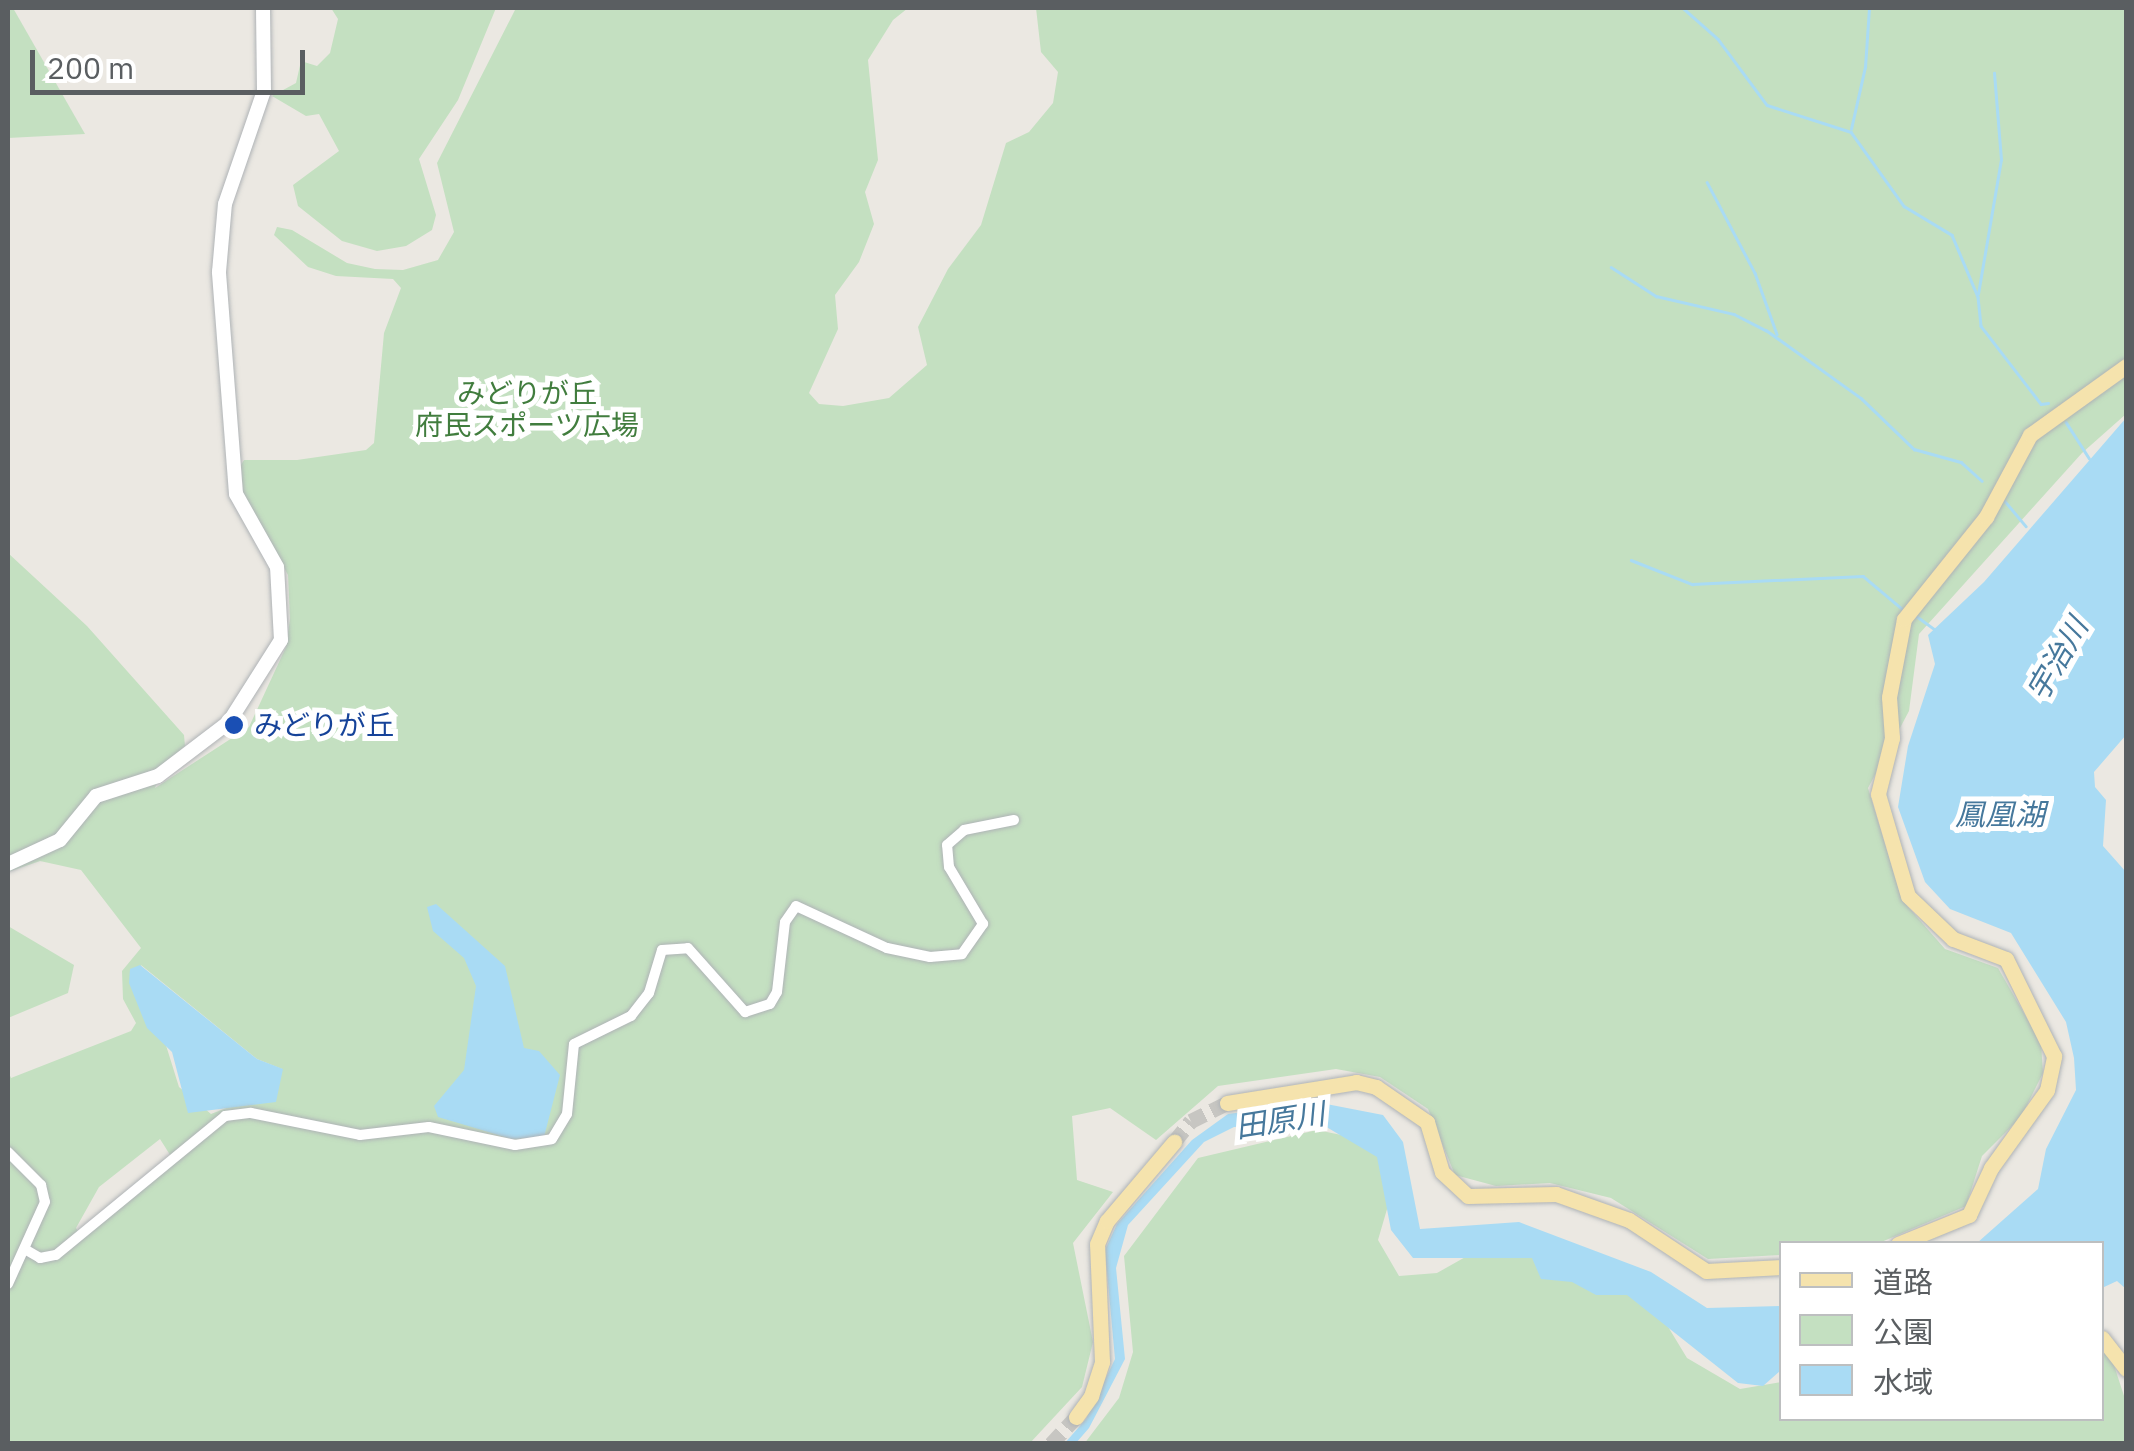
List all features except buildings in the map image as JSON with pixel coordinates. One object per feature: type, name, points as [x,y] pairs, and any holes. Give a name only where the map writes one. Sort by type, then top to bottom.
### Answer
[{"type":"main road","points":[[1905,1241],[1969,1215],[1991,1168],[2047,1090],[2054,1056],[2006,959],[1953,939],[1908,896],[1878,794],[1892,738],[1889,697],[1904,619],[1986,517],[2030,435],[2126,366]]},
{"type":"main road","points":[[1227,1104],[1356,1082],[1376,1087],[1427,1122],[1442,1172],[1468,1196],[1556,1194],[1629,1220],[1706,1271],[1779,1267]]},
{"type":"main road","points":[[1076,1417],[1092,1396],[1102,1362],[1097,1244],[1107,1221],[1174,1142]]},
{"type":"main road","points":[[2104,1341],[2126,1369]]},
{"type":"street","points":[[8,864],[60,840],[96,796],[158,776],[230,722],[281,640],[277,566],[236,494],[219,272],[224,204],[262,110],[263,8]]},
{"type":"street","points":[[28,1251],[40,1258],[56,1255],[225,1116],[251,1114],[360,1135],[429,1127],[515,1145],[552,1140],[566,1114],[574,1044],[640,1006],[662,950],[688,948],[745,1012],[770,1004],[777,992],[786,922],[796,906],[887,948],[930,957],[962,954],[984,924],[949,867],[947,845],[964,830],[1014,820]]},
{"type":"street","points":[[8,1152],[41,1185],[46,1202],[28,1251],[8,1284]]},
{"type":"green space","points":[[8,8],[13,8],[85,134],[8,138]]},
{"type":"green space","points":[[331,8],[496,8],[458,100],[419,159],[436,215],[432,230],[406,246],[377,251],[342,241],[298,206],[293,185],[339,151],[319,114],[306,116],[272,96],[296,83],[301,61],[317,66],[330,53],[338,19]]},
{"type":"green space","name":"みどりが丘 府民スポーツ広場","points":[[516,8],[908,8],[893,20],[868,60],[878,160],[865,192],[874,224],[859,262],[835,295],[838,329],[809,393],[819,404],[843,406],[889,398],[927,365],[918,327],[948,269],[981,225],[1006,143],[1029,132],[1053,103],[1058,72],[1041,52],[1036,8],[2126,8],[2126,414],[2082,453],[1919,634],[1909,711],[1868,788],[1902,900],[1945,949],[1998,968],[2041,1043],[2043,1073],[2021,1117],[1982,1156],[1966,1206],[1884,1241],[1779,1241],[1779,1255],[1708,1259],[1611,1198],[1550,1183],[1496,1186],[1455,1175],[1428,1109],[1380,1077],[1336,1069],[1218,1086],[1156,1140],[1110,1108],[1072,1116],[1077,1180],[1113,1192],[1073,1243],[1093,1342],[1082,1387],[1030,1443],[8,1443],[8,1071],[11,1078],[131,1031],[136,1023],[123,999],[122,971],[141,948],[81,870],[40,861],[8,872],[8,553],[87,626],[184,735],[185,746],[162,766],[155,788],[249,727],[286,647],[290,619],[288,575],[243,493],[241,465],[244,460],[297,460],[366,450],[374,443],[384,333],[401,288],[393,279],[336,276],[308,267],[274,235],[277,227],[292,230],[347,263],[403,270],[438,260],[454,232],[437,163]],"holes":[[[141,965],[257,1059],[282,1069],[275,1089],[211,1114],[179,1087]],[[160,1139],[172,1158],[79,1233],[76,1228],[99,1187]]]},
{"type":"green space","points":[[8,926],[74,965],[68,993],[8,1018]]},
{"type":"green space","points":[[1317,1130],[1366,1140],[1385,1165],[1392,1192],[1378,1240],[1399,1276],[1437,1273],[1492,1242],[1650,1297],[1687,1358],[1740,1389],[1779,1382],[1779,1421],[2104,1421],[2104,1353],[2110,1353],[2126,1402],[2126,1444],[1084,1444],[1119,1398],[1133,1352],[1124,1256],[1198,1158]]},
{"type":"water","name":"鳳凰湖","points":[[2126,418],[2126,735],[2094,772],[2095,787],[2106,800],[2103,846],[2126,872],[2126,1289],[2117,1281],[2104,1287],[2104,1241],[1979,1241],[2038,1189],[2046,1149],[2076,1090],[2066,1022],[2011,933],[1950,909],[1925,882],[1898,807],[1908,746],[1935,664],[1928,635],[1984,582]]},
{"type":"water","points":[[436,904],[505,966],[524,1048],[539,1051],[560,1075],[544,1137],[512,1139],[438,1117],[434,1106],[464,1070],[476,986],[464,958],[433,931],[427,907]]},
{"type":"water","points":[[140,965],[257,1059],[283,1069],[276,1102],[188,1113],[172,1052],[147,1028],[129,983],[130,969]]},
{"type":"water","name":"田原川","points":[[1316,1102],[1383,1115],[1403,1142],[1420,1229],[1519,1222],[1651,1272],[1707,1308],[1779,1306],[1779,1372],[1763,1386],[1738,1383],[1627,1295],[1596,1295],[1572,1282],[1541,1279],[1532,1258],[1413,1258],[1391,1230],[1377,1157],[1318,1122],[1234,1127],[1204,1142],[1128,1225],[1116,1268],[1125,1359],[1089,1428],[1076,1443],[1064,1444],[1086,1419],[1115,1359],[1105,1250],[1117,1224],[1192,1140],[1228,1114]]},
{"type":"waterway","points":[[1683,8],[1718,39],[1767,105],[1851,132],[1904,206],[1952,235],[1978,297],[1981,326],[2041,404],[2048,403]]},
{"type":"waterway","points":[[1851,129],[1865,67],[1869,8]]},
{"type":"waterway","points":[[1978,294],[2001,160],[1994,73]]},
{"type":"waterway","points":[[1707,182],[1755,273],[1777,334]]},
{"type":"waterway","points":[[1611,267],[1656,296],[1734,314],[1766,330],[1861,398],[1914,449],[1961,462],[1982,481]]},
{"type":"waterway","points":[[2066,422],[2089,458]]},
{"type":"waterway","points":[[2004,500],[2026,526]]},
{"type":"waterway","points":[[1631,560],[1692,584],[1863,576],[1901,608]]},
{"type":"waterway","points":[[1915,615],[1934,629]]},
{"type":"tunnel","points":[[1174,1142],[1191,1121],[1227,1103]]},
{"type":"tunnel","points":[[1051,1444],[1076,1417]]},
{"type":"place","name":"みどりが丘","points":[[234,725]]},
{"type":"water label","name":"宇治川","points":[[2057,659]]}]
